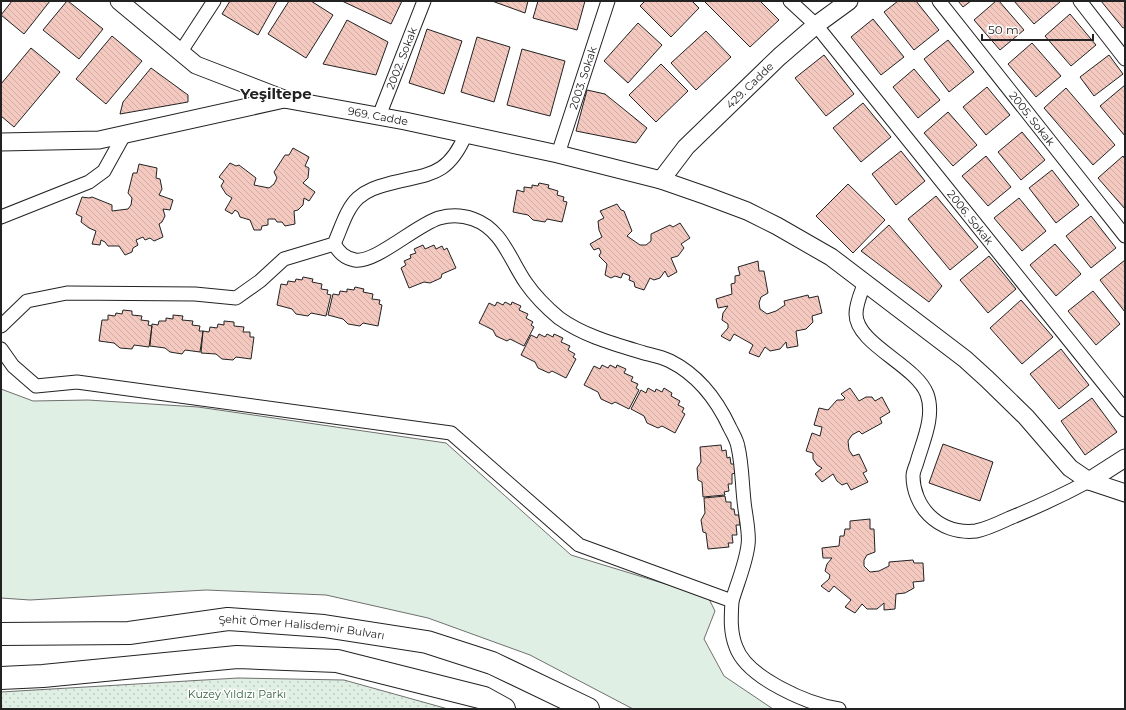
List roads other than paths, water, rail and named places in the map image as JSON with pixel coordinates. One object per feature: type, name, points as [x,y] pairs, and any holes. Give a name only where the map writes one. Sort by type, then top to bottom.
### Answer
[{"type":"highway","name":"Şehit Ömer Halisdemir Bulvarı","points":[[1,634],[129,633],[228,619],[324,626],[427,642],[492,662],[588,709]]},
{"type":"highway","points":[[1,678],[43,676],[237,656],[337,661],[484,698],[504,709]]},
{"type":"street","name":"969. Cadde","points":[[119,1],[196,65],[284,99],[379,116],[558,154],[661,180],[747,211],[777,226],[831,257],[970,364],[1026,417],[1070,468],[1089,481],[1125,493]]},
{"type":"street","points":[[180,53],[214,1]]},
{"type":"street","name":"2002. Sokak","points":[[379,116],[424,1]]},
{"type":"street","name":"2003. Sokak","points":[[558,154],[608,1]]},
{"type":"street","name":"2006. Sokak","points":[[790,1],[816,25],[1125,410]]},
{"type":"street","name":"429. Cadde","points":[[661,180],[686,147],[779,57],[816,25],[849,1]]},
{"type":"street","name":"2005. Sokak","points":[[939,1],[1125,236]]},
{"type":"street","points":[[1080,1],[1125,59]]},
{"type":"street","points":[[1,142],[99,140],[284,99]]},
{"type":"street","points":[[1,326],[27,301],[67,293],[195,294],[236,298],[260,281],[284,259],[334,244],[350,208],[365,192],[375,187],[433,173],[442,168],[451,160],[459,149],[466,134]]},
{"type":"street","points":[[1,217],[90,182],[104,172],[124,135]]},
{"type":"street","points":[[334,244],[340,253],[347,258],[364,260],[396,243],[424,225],[439,218],[453,216],[466,217],[475,220],[494,232],[502,242],[526,283],[536,296],[559,318],[588,334],[669,360],[697,380],[711,395],[720,408],[738,445],[749,544],[732,601],[732,635],[736,649],[746,663],[775,685],[815,704],[839,709]]},
{"type":"street","points":[[864,282],[856,304],[856,316],[859,325],[865,335],[913,375],[927,394],[929,404],[929,423],[913,475],[914,487],[919,501],[927,514],[936,521],[955,530],[970,531],[984,529],[1055,499],[1089,481],[1125,458]]},
{"type":"street","points":[[1,349],[12,366],[36,386],[77,382],[451,433],[579,545],[732,601]]},
{"type":"district","name":"Yeşiltepe","points":[[276,93]]},
{"type":"park label","name":"Kuzey Yıldızı Parkı","points":[[237,694]]}]
